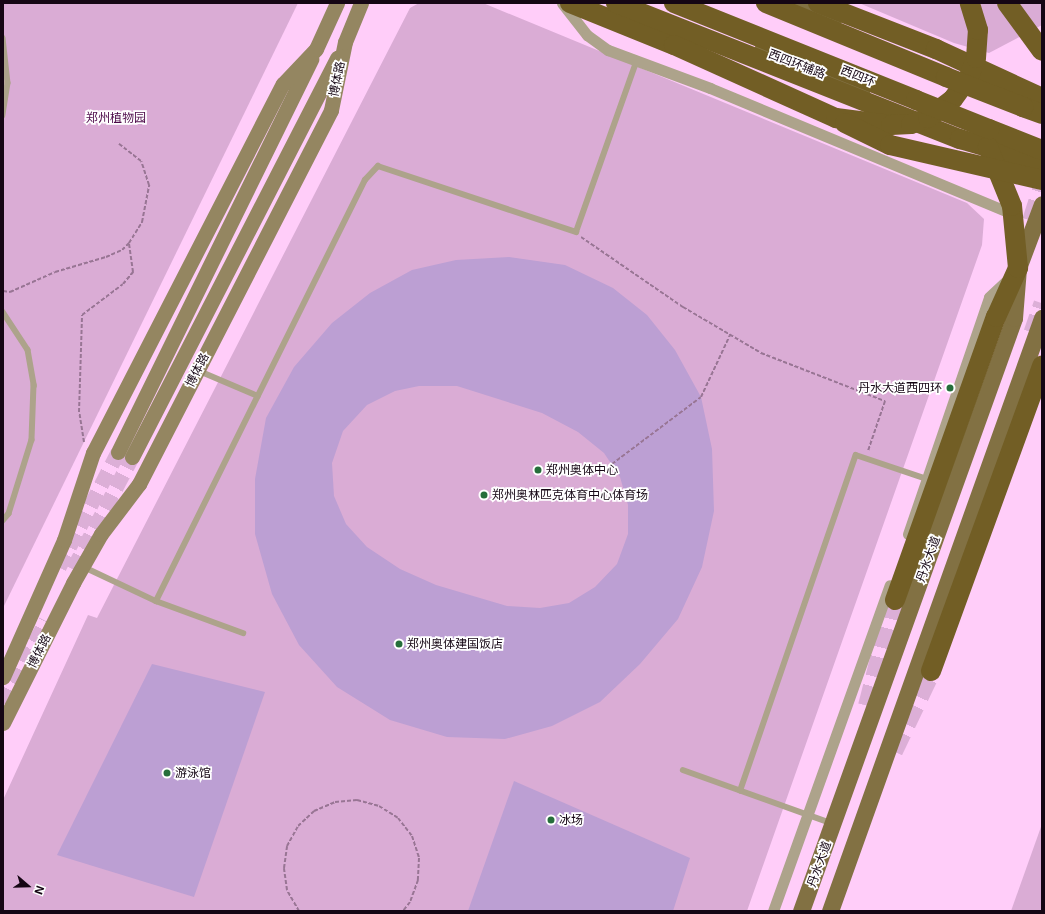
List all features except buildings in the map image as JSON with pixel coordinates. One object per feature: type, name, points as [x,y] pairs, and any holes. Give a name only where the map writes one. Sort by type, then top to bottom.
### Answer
[{"type":"highway","points":[[570,3],[674,45],[836,118],[859,132],[890,144],[1042,180]]},
{"type":"highway","points":[[616,3],[960,139],[1042,162]]},
{"type":"highway","name":"西四环","points":[[674,3],[1042,150]]},
{"type":"highway","points":[[766,3],[1042,114]]},
{"type":"highway","points":[[818,3],[889,31],[1042,100]]},
{"type":"highway","points":[[836,118],[891,125],[911,124],[928,118],[953,99],[969,77],[976,58],[978,30],[970,3]]},
{"type":"highway","points":[[1007,3],[1042,51]]},
{"type":"highway","points":[[896,600],[996,317],[1018,268],[1011,213],[1012,206],[988,147]]},
{"type":"highway","points":[[931,671],[1042,366]]},
{"type":"main road","name":"西四环辅路","points":[[640,3],[1042,162]]},
{"type":"main road","points":[[792,3],[1042,100]]},
{"type":"main road","name":"丹水大道","points":[[801,911],[834,824],[1014,318],[1018,268],[1042,204]]},
{"type":"main road","points":[[830,911],[1042,318]]},
{"type":"street","name":"博体路","points":[[3,677],[64,540],[94,450],[282,84],[316,49],[337,3]]},
{"type":"street","name":"博体路","points":[[3,723],[83,566],[101,534],[139,484],[331,110],[345,42],[361,3]]},
{"type":"street","points":[[562,3],[587,35],[608,50],[637,60],[1011,213]]},
{"type":"street","points":[[316,49],[291,106],[125,454],[345,42]]},
{"type":"street","points":[[773,911],[927,479],[989,298],[1018,268]]},
{"type":"lane","points":[[3,38],[8,83],[3,116]]},
{"type":"lane","points":[[156,601],[365,180],[378,166],[576,232],[637,60]]},
{"type":"lane","points":[[3,312],[28,350],[34,385],[32,440],[9,514],[3,521]]},
{"type":"lane","points":[[197,370],[258,396]]},
{"type":"lane","points":[[740,791],[856,455],[927,479]]},
{"type":"lane","points":[[83,566],[156,601],[243,633]]},
{"type":"lane","points":[[684,770],[834,824]]},
{"type":"path","points":[[3,291],[10,292],[55,272],[106,257],[122,250],[129,243],[142,222],[149,185],[141,161],[119,144]]},
{"type":"path","points":[[576,232],[683,308],[761,353],[885,401],[866,458]]},
{"type":"path","points":[[94,450],[84,442],[79,412],[82,315],[123,284],[133,272],[129,243]]},
{"type":"path","points":[[612,464],[701,397],[730,335]]},
{"type":"path","points":[[299,911],[287,890],[284,868],[287,846],[298,826],[314,811],[335,802],[357,800],[379,806],[398,818],[412,836],[419,858],[418,880],[410,902],[403,911]]},
{"type":"green space","name":"郑州植物园","points":[[3,3],[298,3],[3,608]]},
{"type":"green space","name":"郑州奥体中心","points":[[419,3],[483,3],[967,203],[984,219],[982,245],[747,911],[3,911],[3,800],[88,615],[97,618],[410,8]]},
{"type":"green space","points":[[859,3],[1042,3],[1042,25],[989,53],[954,43]]},
{"type":"green space","points":[[1042,824],[1042,911],[1011,911]]},
{"type":"tunnel","points":[[1032,221],[1042,191]]},
{"type":"tunnel","points":[[1032,332],[1042,303]]},
{"type":"tunnel","points":[[59,567],[118,452]]},
{"type":"tunnel","points":[[73,569],[132,457]]},
{"type":"tunnel","points":[[868,706],[895,600]]},
{"type":"tunnel","points":[[3,703],[46,621]]},
{"type":"tunnel","points":[[893,751],[931,671]]},
{"type":"place","name":"丹水大道西四环","points":[[950,388]]},
{"type":"place","name":"郑州奥体中心","points":[[538,470]]},
{"type":"place","name":"郑州奥林匹克体育中心体育场","points":[[484,495]]},
{"type":"place","name":"郑州奥体建国饭店","points":[[399,644]]},
{"type":"place","name":"游泳馆","points":[[167,773]]},
{"type":"place","name":"冰场","points":[[551,820]]}]
